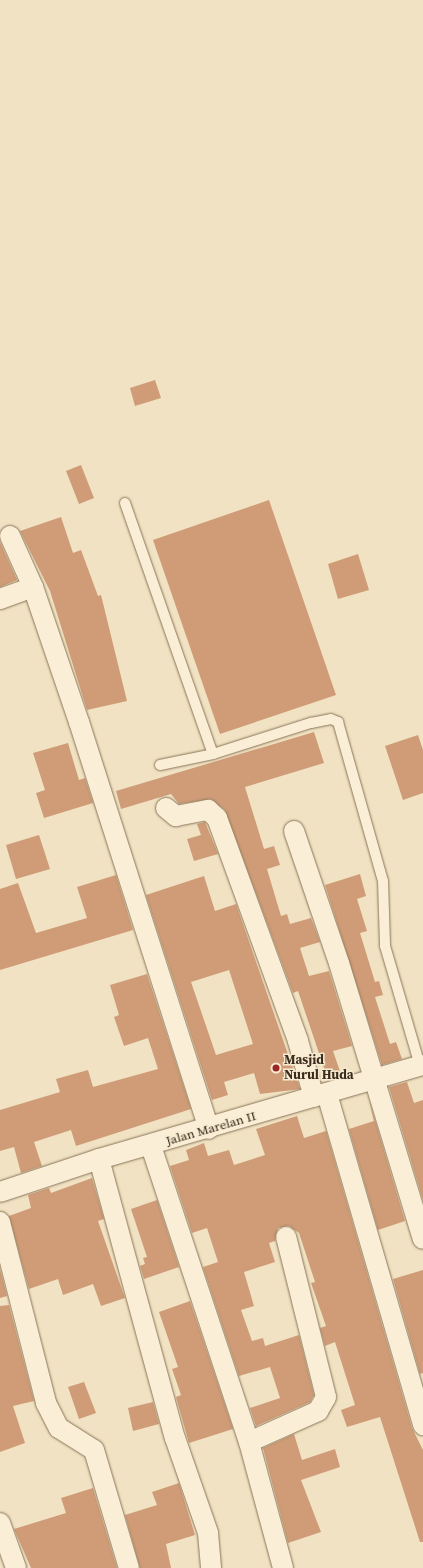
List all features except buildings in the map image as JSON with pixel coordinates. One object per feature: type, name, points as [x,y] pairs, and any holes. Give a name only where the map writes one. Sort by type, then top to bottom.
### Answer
[{"type":"street","points":[[10,536],[33,587],[209,1129]]},
{"type":"street","points":[[0,599],[33,587]]},
{"type":"street","points":[[166,808],[176,816],[208,810],[217,818],[298,1042],[320,1096],[423,1426]]},
{"type":"street","points":[[294,831],[374,1079],[423,1239]]},
{"type":"street","name":"Jalan Marelan II","points":[[0,1192],[99,1159],[151,1146],[374,1079],[422,1069]]},
{"type":"street","points":[[151,1146],[249,1442],[283,1568]]},
{"type":"street","points":[[99,1159],[175,1438],[208,1533],[211,1568]]},
{"type":"street","points":[[0,1222],[46,1403],[59,1428],[94,1450],[129,1568]]},
{"type":"street","points":[[249,1442],[318,1411],[326,1397],[286,1237]]},
{"type":"street","points":[[0,1523],[16,1568]]},
{"type":"lane","points":[[125,502],[213,754]]},
{"type":"lane","points":[[160,765],[213,754],[311,723],[331,719],[338,722],[383,881],[387,958],[422,1069]]},
{"type":"place","name":"Masjid Nurul Huda","points":[[276,1068]]}]
